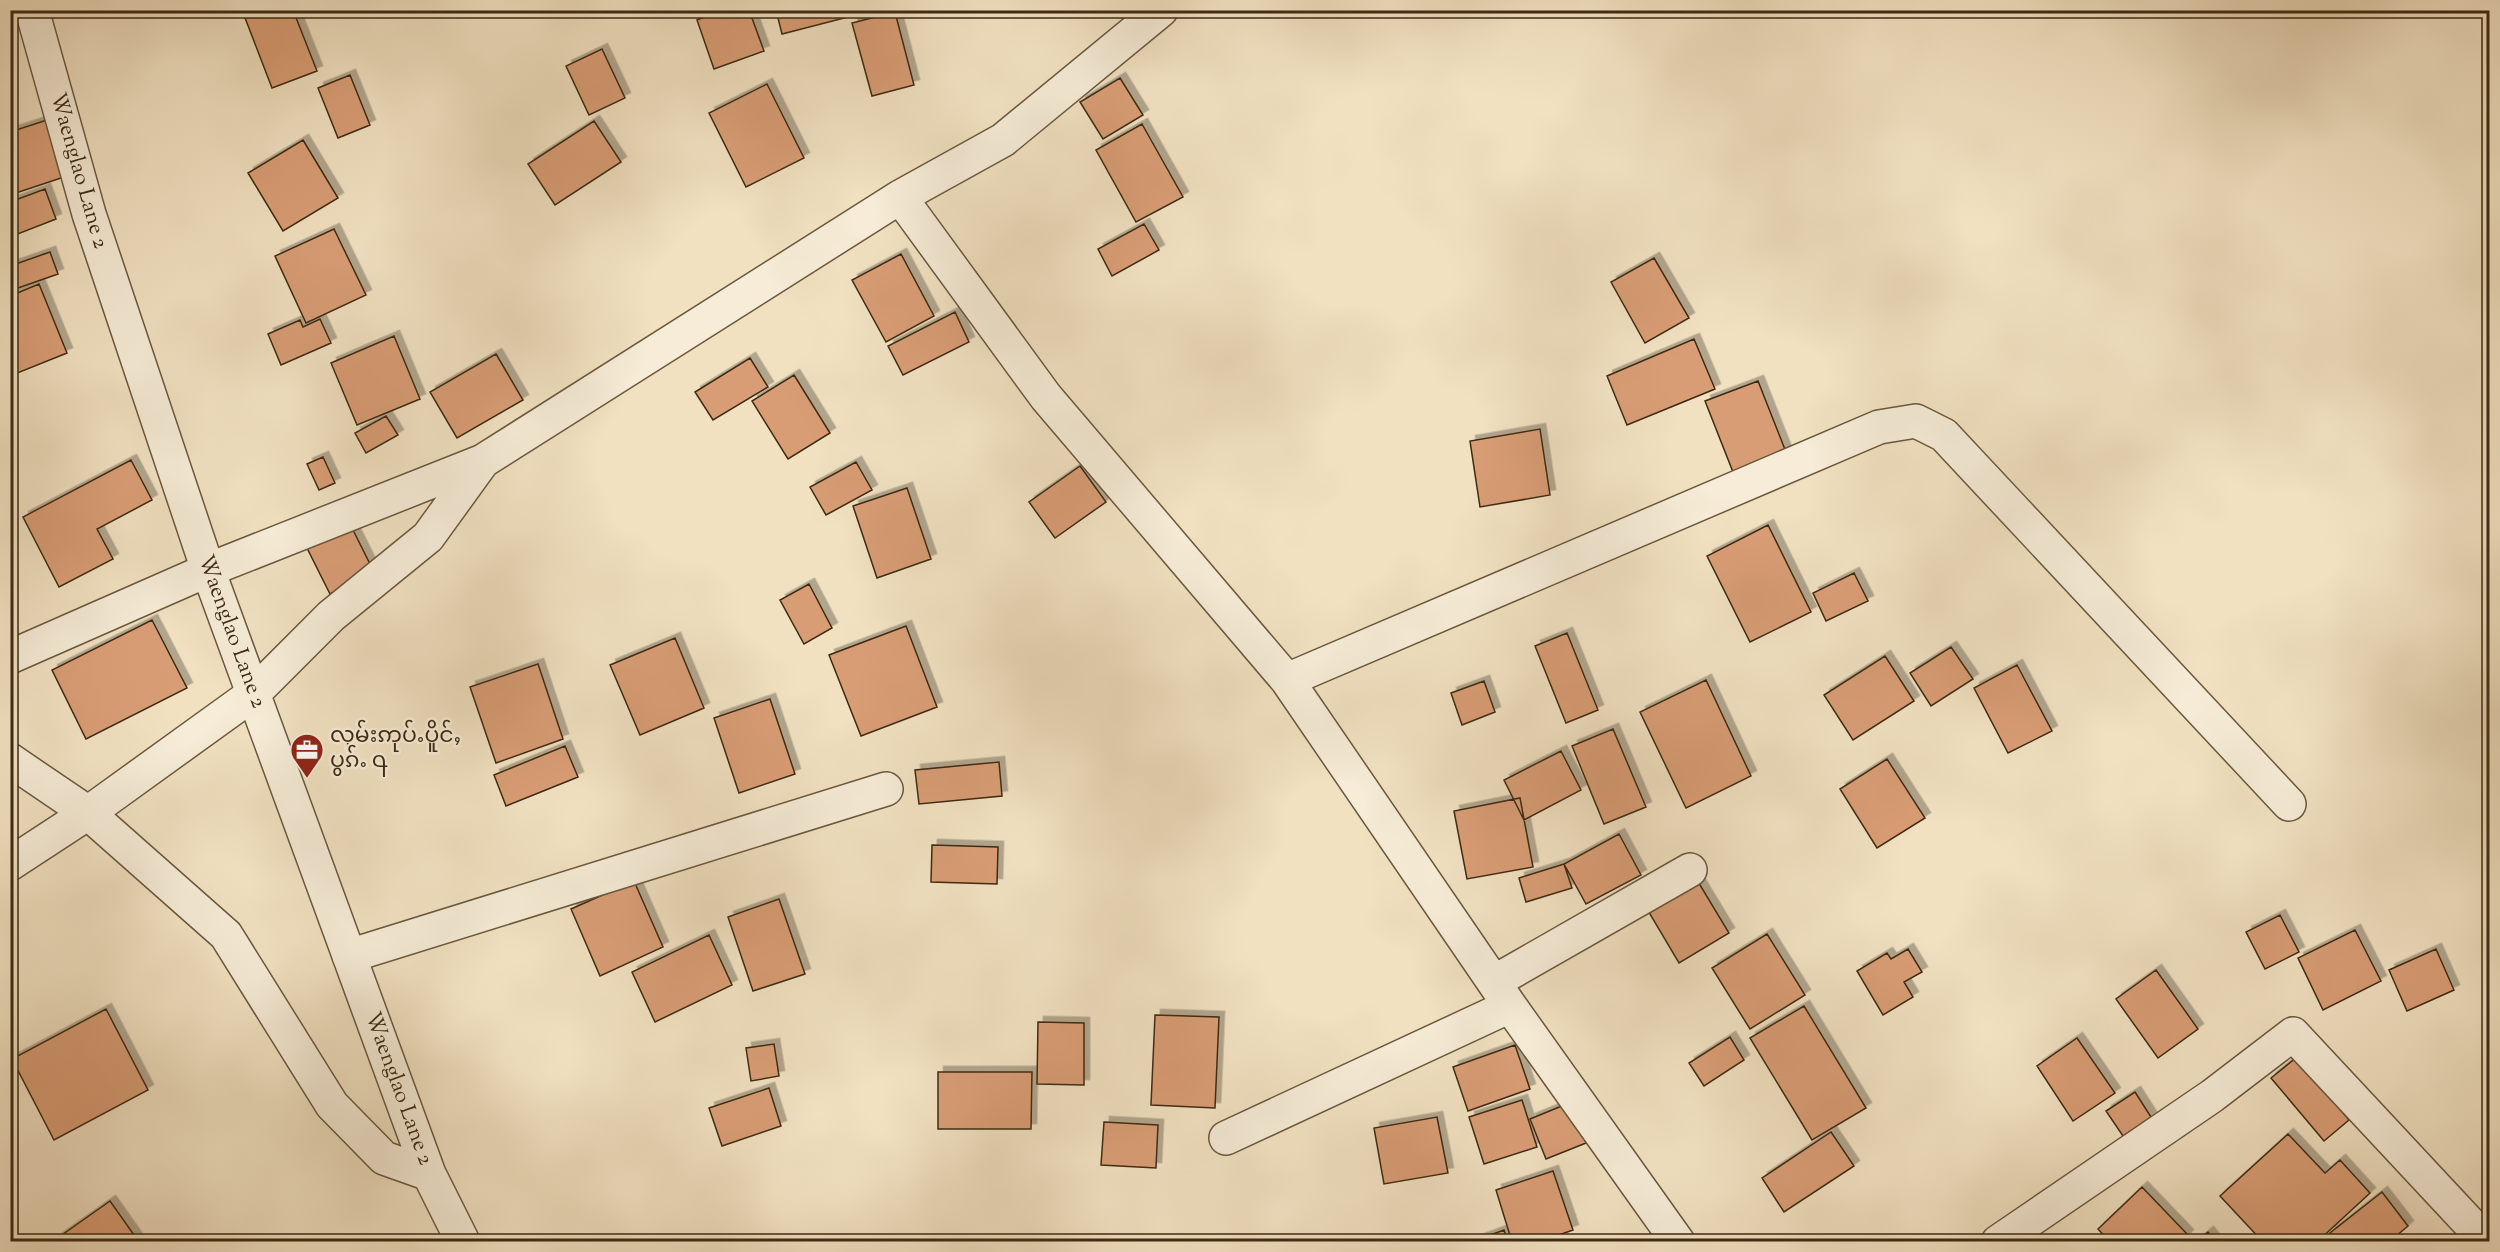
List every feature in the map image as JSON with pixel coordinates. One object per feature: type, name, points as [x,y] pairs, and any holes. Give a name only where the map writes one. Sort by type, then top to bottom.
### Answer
[{"type":"street","name":"Waenglao Lane 2","points":[[32,10],[89,214],[208,570],[429,1174],[463,1242]]},
{"type":"street","points":[[10,657],[208,570],[483,461],[900,197],[1003,140],[1161,10]]},
{"type":"street","points":[[900,197],[1046,397],[1287,680],[1502,994],[1678,1242]]},
{"type":"street","points":[[1287,680],[1878,428],[1916,422],[1944,435],[2289,804]]},
{"type":"street","points":[[10,864],[88,813],[253,694],[331,616],[428,537],[483,461]]},
{"type":"street","points":[[10,760],[88,813],[226,935],[332,1105],[384,1158],[429,1174]]},
{"type":"street","points":[[349,956],[886,789]]},
{"type":"street","points":[[1226,1138],[1502,994],[1690,870]]},
{"type":"street","points":[[1998,1242],[2212,1096],[2293,1034],[2487,1242]]},
{"type":"building","points":[[242,10],[293,10],[317,71],[272,88]]},
{"type":"building","points":[[721,10],[749,10],[764,51],[714,69],[697,20]]},
{"type":"building","points":[[776,10],[855,10],[856,15],[782,34]]},
{"type":"building","points":[[895,12],[914,85],[872,96],[852,23]]},
{"type":"building","points":[[602,49],[625,98],[589,115],[566,66]]},
{"type":"building","points":[[350,75],[370,125],[338,138],[318,88]]},
{"type":"building","points":[[1120,78],[1143,115],[1103,139],[1080,102]]},
{"type":"building","points":[[767,84],[804,158],[746,187],[709,113]]},
{"type":"building","points":[[47,120],[67,176],[10,195],[10,132]]},
{"type":"building","points":[[594,121],[621,162],[555,205],[528,164]]},
{"type":"building","points":[[1142,124],[1183,197],[1136,222],[1096,150]]},
{"type":"building","points":[[303,140],[338,198],[283,231],[248,173]]},
{"type":"building","points":[[45,189],[56,219],[10,237],[10,202]]},
{"type":"building","points":[[1144,224],[1159,250],[1112,276],[1098,249]]},
{"type":"building","points":[[334,229],[366,295],[306,323],[275,256]]},
{"type":"building","points":[[50,252],[58,274],[18,288],[10,266]]},
{"type":"building","points":[[901,254],[934,316],[886,342],[852,280]]},
{"type":"building","points":[[1654,258],[1689,318],[1645,343],[1611,282]]},
{"type":"building","points":[[39,284],[67,353],[10,376],[10,296]]},
{"type":"building","points":[[955,312],[969,342],[903,375],[888,346]]},
{"type":"building","points":[[320,319],[331,343],[281,365],[268,334],[300,320],[303,327]]},
{"type":"building","points":[[394,336],[420,399],[357,425],[331,363]]},
{"type":"building","points":[[1694,339],[1715,389],[1627,425],[1607,376]]},
{"type":"building","points":[[496,354],[523,400],[457,438],[430,392]]},
{"type":"building","points":[[750,358],[768,387],[713,420],[695,392]]},
{"type":"building","points":[[794,375],[830,433],[788,459],[752,401]]},
{"type":"building","points":[[1758,381],[1786,452],[1733,472],[1705,401]]},
{"type":"building","points":[[386,416],[398,435],[366,453],[355,433]]},
{"type":"building","points":[[1540,429],[1550,495],[1480,507],[1470,441]]},
{"type":"building","points":[[323,457],[335,483],[319,490],[307,464]]},
{"type":"building","points":[[131,460],[152,500],[97,529],[113,559],[59,587],[23,517]]},
{"type":"building","points":[[856,462],[872,490],[826,515],[810,487]]},
{"type":"building","points":[[1080,466],[1106,502],[1055,538],[1029,502]]},
{"type":"building","points":[[907,488],[931,559],[877,578],[853,506]]},
{"type":"building","points":[[350,524],[374,572],[330,594],[306,546]]},
{"type":"building","points":[[1768,525],[1811,612],[1750,642],[1707,556]]},
{"type":"building","points":[[1854,573],[1868,601],[1826,621],[1813,593]]},
{"type":"building","points":[[809,584],[832,628],[804,644],[780,600]]},
{"type":"building","points":[[152,620],[187,688],[86,739],[52,670]]},
{"type":"building","points":[[906,626],[937,707],[861,736],[829,655]]},
{"type":"building","points":[[1567,633],[1598,710],[1566,723],[1535,646]]},
{"type":"building","points":[[675,638],[704,708],[640,735],[610,665]]},
{"type":"building","points":[[1951,647],[1973,679],[1931,706],[1910,673]]},
{"type":"building","points":[[1885,656],[1914,701],[1853,740],[1824,695]]},
{"type":"building","points":[[538,664],[563,739],[496,763],[470,687]]},
{"type":"building","points":[[2017,665],[2052,731],[2008,753],[1974,688]]},
{"type":"building","points":[[1706,680],[1751,776],[1686,808],[1640,712]]},
{"type":"building","points":[[1484,681],[1495,712],[1462,725],[1451,693]]},
{"type":"building","points":[[770,699],[795,774],[739,793],[714,718]]},
{"type":"building","points":[[1613,729],[1646,807],[1604,824],[1572,746]]},
{"type":"building","points":[[565,746],[578,777],[506,806],[494,775]]},
{"type":"building","points":[[1561,751],[1581,790],[1524,820],[1504,780]]},
{"type":"building","points":[[1887,759],[1925,818],[1877,848],[1840,789]]},
{"type":"building","points":[[999,762],[1002,796],[919,804],[915,770]]},
{"type":"building","points":[[1520,798],[1533,867],[1467,879],[1454,811]]},
{"type":"building","points":[[1619,834],[1641,875],[1586,904],[1564,864]]},
{"type":"building","points":[[932,845],[998,847],[997,884],[931,882]]},
{"type":"building","points":[[1564,864],[1572,888],[1526,902],[1519,878]]},
{"type":"building","points":[[1697,880],[1729,933],[1679,963],[1647,909]]},
{"type":"building","points":[[634,881],[663,947],[600,976],[571,909]]},
{"type":"building","points":[[779,899],[805,974],[753,991],[728,917]]},
{"type":"building","points":[[2280,915],[2299,952],[2265,969],[2246,932]]},
{"type":"building","points":[[2355,930],[2381,981],[2323,1010],[2298,958]]},
{"type":"building","points":[[1767,934],[1805,995],[1750,1029],[1712,968]]},
{"type":"building","points":[[709,935],[732,985],[655,1022],[632,972]]},
{"type":"building","points":[[1908,949],[1922,972],[1904,982],[1913,997],[1883,1015],[1857,971],[1887,953],[1891,959]]},
{"type":"building","points":[[2436,949],[2454,990],[2407,1011],[2389,970]]},
{"type":"building","points":[[2156,970],[2198,1029],[2158,1058],[2116,999]]},
{"type":"building","points":[[1804,1006],[1866,1108],[1812,1140],[1750,1038]]},
{"type":"building","points":[[106,1009],[148,1090],[54,1140],[12,1059]]},
{"type":"building","points":[[1155,1015],[1219,1017],[1215,1108],[1151,1105]]},
{"type":"building","points":[[1038,1022],[1084,1023],[1084,1085],[1037,1084]]},
{"type":"building","points":[[1730,1037],[1744,1060],[1704,1086],[1689,1063]]},
{"type":"building","points":[[2077,1038],[2115,1093],[2073,1121],[2037,1066]]},
{"type":"building","points":[[774,1044],[779,1076],[751,1081],[746,1048]]},
{"type":"building","points":[[1515,1045],[1530,1089],[1468,1111],[1453,1067]]},
{"type":"building","points":[[2297,1057],[2349,1120],[2324,1141],[2271,1078]]},
{"type":"building","points":[[938,1072],[1032,1072],[1031,1129],[938,1129]]},
{"type":"building","points":[[769,1088],[781,1126],[722,1146],[709,1108]]},
{"type":"building","points":[[2135,1092],[2151,1117],[2123,1136],[2106,1111]]},
{"type":"building","points":[[1522,1100],[1537,1147],[1484,1164],[1469,1117]]},
{"type":"building","points":[[1569,1103],[1586,1143],[1546,1159],[1530,1119]]},
{"type":"building","points":[[1437,1117],[1448,1173],[1384,1184],[1374,1128]]},
{"type":"building","points":[[1104,1122],[1158,1125],[1156,1168],[1101,1165]]},
{"type":"building","points":[[1831,1132],[1854,1166],[1784,1212],[1762,1178]]},
{"type":"building","points":[[2288,1134],[2325,1173],[2340,1160],[2370,1193],[2317,1242],[2263,1242],[2220,1196]]},
{"type":"building","points":[[1553,1171],[1573,1230],[1539,1242],[1512,1242],[1496,1190]]},
{"type":"building","points":[[2142,1187],[2188,1235],[2181,1242],[2110,1242],[2098,1229]]},
{"type":"building","points":[[2382,1192],[2408,1226],[2389,1242],[2337,1242],[2330,1233]]},
{"type":"building","points":[[110,1201],[139,1242],[52,1242]]},
{"type":"building","points":[[1504,1230],[1508,1242],[1471,1242]]},
{"type":"building","points":[[2208,1232],[2216,1242],[2196,1242]]},
{"type":"place","name":"လုမ်းဢုပ်ႉပိူင်ႇ ပွၵ်ႉ ႖","points":[[307,779]]}]
